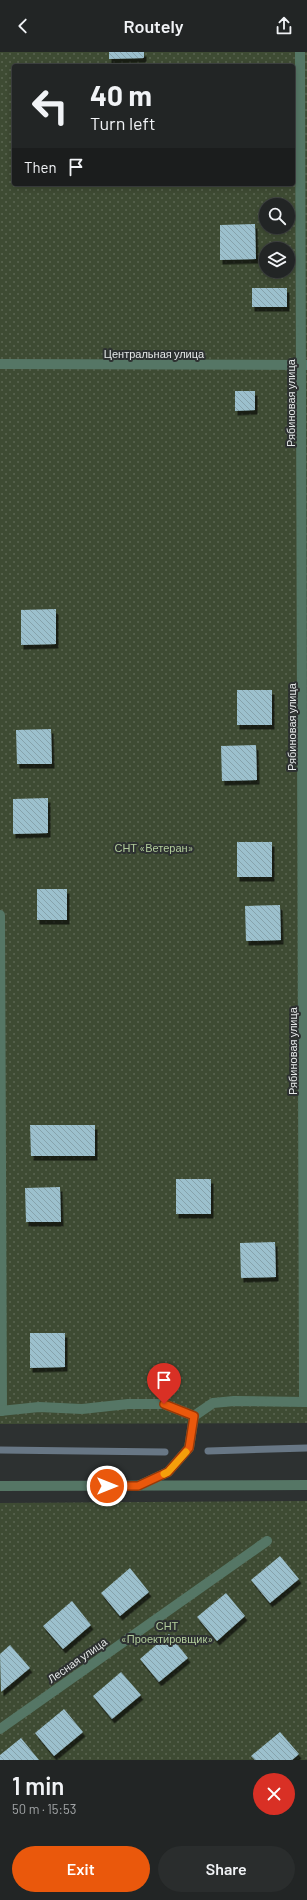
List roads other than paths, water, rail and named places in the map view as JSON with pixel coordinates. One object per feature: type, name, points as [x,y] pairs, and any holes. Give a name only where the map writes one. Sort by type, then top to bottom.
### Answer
[{"type":"street","name":"Рябиновая улица","points":[[300,52],[304,366],[306,1402]]},
{"type":"street","name":"Центральная улица","points":[[0,364],[304,366]]},
{"type":"street","points":[[0,915],[1,1411],[39,1407],[82,1408],[128,1404],[164,1404],[194,1416]]},
{"type":"street","points":[[138,1486],[168,1472],[189,1448],[194,1416],[213,1403],[234,1401],[306,1402]]},
{"type":"street","points":[[0,1486],[307,1485]]},
{"type":"street","name":"Лесная улица","points":[[0,1729],[267,1541]]},
{"type":"waterway","points":[[208,1451],[307,1448]]},
{"type":"waterway","points":[[0,1450],[165,1452]]},
{"type":"park label","name":"СНТ «Ветеран»","points":[[154,847]]},
{"type":"park label","name":"СНТ «Проектировщик»","points":[[167,1631]]}]
